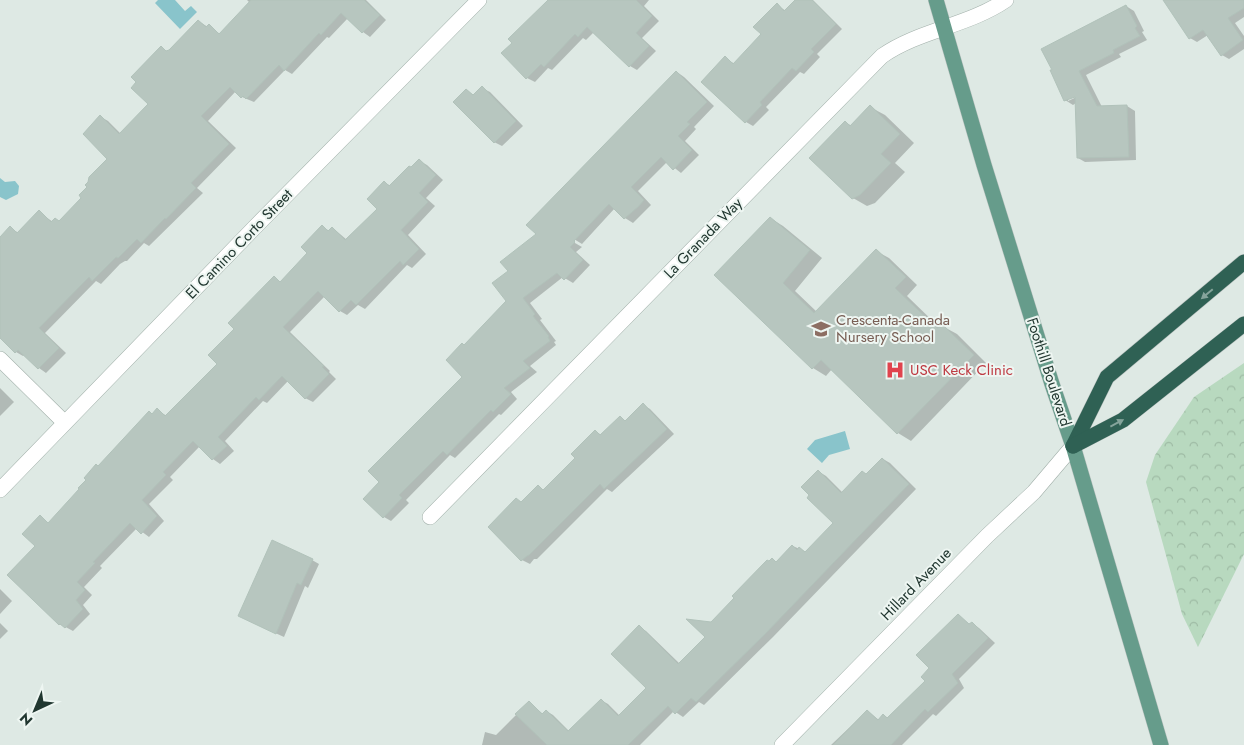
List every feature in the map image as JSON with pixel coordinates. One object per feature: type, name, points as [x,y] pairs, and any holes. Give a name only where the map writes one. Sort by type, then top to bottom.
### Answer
[{"type":"highway","name":"Hillard Avenue","points":[[1073,446],[1107,377],[1244,262]]},
{"type":"highway","name":"Hillard Avenue","points":[[1073,446],[1123,420],[1244,324]]},
{"type":"main road","name":"Foothill Boulevard","points":[[936,0],[984,165],[1073,446],[1161,745]]},
{"type":"street","name":"El Camino Corto Street","points":[[0,490],[64,422],[479,0]]},
{"type":"street","name":"La Granada Way","points":[[430,517],[882,56],[897,46],[944,28],[1006,0]]},
{"type":"street","points":[[0,359],[64,422]]},
{"type":"street","name":"Hillard Avenue","points":[[782,745],[980,543],[1034,492],[1073,446]]},
{"type":"green space","points":[[1244,363],[1244,554],[1198,647],[1182,614],[1146,482],[1155,455],[1194,397]]},
{"type":"water","points":[[158,0],[175,0],[185,11],[191,6],[197,12],[180,29],[155,3]]},
{"type":"water","points":[[0,178],[5,182],[15,181],[19,186],[18,194],[6,200],[0,197]]},
{"type":"water","points":[[845,431],[850,449],[829,455],[822,463],[807,449],[815,440]]},
{"type":"building","points":[[251,0],[364,0],[380,15],[362,33],[341,13],[321,35],[319,33],[284,71],[279,65],[246,99],[243,96],[241,98],[230,87],[201,116],[229,144],[191,183],[196,188],[166,219],[141,243],[137,239],[92,281],[89,277],[39,328],[59,348],[38,369],[18,350],[15,353],[0,338],[0,237],[10,226],[17,233],[39,210],[51,222],[55,218],[59,221],[81,198],[79,195],[87,187],[85,185],[89,177],[107,159],[83,134],[100,115],[119,134],[148,104],[131,88],[136,82],[131,77],[161,46],[166,51],[169,50],[198,20],[206,27],[209,24],[219,34]]},
{"type":"building","points":[[548,0],[636,0],[652,16],[636,33],[649,46],[629,67],[587,27],[578,37],[575,34],[544,67],[541,64],[526,79],[501,53],[512,43],[508,39]]},
{"type":"building","points":[[795,0],[812,0],[836,24],[811,49],[814,52],[796,71],[792,68],[760,102],[762,105],[745,123],[701,82],[725,56],[733,64],[761,34],[753,27],[777,3],[784,11]]},
{"type":"building","points":[[1163,0],[1244,0],[1244,8],[1228,18],[1243,40],[1221,56],[1203,30],[1189,39]]},
{"type":"building","points":[[1126,5],[1140,36],[1113,50],[1114,53],[1079,71],[1097,106],[1127,105],[1129,157],[1077,158],[1075,97],[1064,101],[1050,70],[1052,70],[1041,49]]},
{"type":"building","points":[[676,71],[707,102],[687,122],[690,124],[678,136],[692,150],[673,170],[661,157],[631,187],[644,200],[639,206],[624,219],[609,204],[570,247],[583,260],[564,280],[557,273],[523,298],[535,314],[533,316],[549,336],[550,341],[523,361],[530,368],[504,388],[511,394],[493,412],[491,410],[447,455],[443,451],[399,495],[402,498],[383,518],[363,499],[379,482],[368,471],[462,377],[446,360],[462,343],[464,345],[506,301],[492,283],[508,271],[500,262],[536,234],[526,225]]},
{"type":"building","points":[[482,86],[516,121],[494,143],[453,102],[466,89],[473,95]]},
{"type":"building","points":[[870,105],[900,134],[881,154],[891,163],[860,195],[852,199],[809,158],[845,121],[850,126]]},
{"type":"building","points":[[419,159],[436,175],[419,193],[428,202],[401,230],[419,249],[403,265],[400,261],[356,305],[351,300],[339,312],[318,291],[283,327],[324,366],[322,367],[329,374],[305,399],[282,376],[259,400],[256,397],[218,437],[227,446],[212,460],[193,441],[163,472],[166,475],[142,500],[157,516],[141,534],[130,523],[93,562],[95,563],[77,582],[85,590],[76,600],[83,609],[65,628],[59,625],[7,575],[35,546],[22,534],[40,515],[48,523],[79,489],[86,480],[84,478],[96,464],[98,466],[149,411],[152,414],[157,408],[165,416],[217,364],[208,355],[234,329],[228,323],[274,276],[280,282],[307,253],[301,247],[322,225],[328,231],[332,227],[345,240],[377,209],[367,199],[384,181],[389,186]]},
{"type":"building","points":[[770,217],[810,250],[783,283],[814,313],[876,249],[906,277],[895,288],[937,328],[944,326],[974,355],[897,434],[821,360],[812,369],[714,275]]},
{"type":"building","points":[[643,403],[667,429],[604,489],[600,484],[521,561],[488,527],[516,498],[521,502],[538,485],[543,490],[575,458],[571,454],[595,430],[600,435],[620,416],[625,421]]},
{"type":"building","points":[[882,458],[909,484],[766,633],[696,702],[691,698],[675,714],[668,706],[628,745],[547,745],[515,714],[529,701],[542,714],[546,710],[568,731],[601,699],[618,716],[646,688],[611,654],[639,625],[678,664],[705,637],[686,619],[711,622],[734,598],[732,596],[767,560],[769,561],[772,558],[776,562],[792,545],[797,550],[799,547],[805,552],[833,523],[807,498],[809,495],[801,487],[818,470],[841,493],[862,471],[866,474]]},
{"type":"building","points":[[272,540],[313,559],[301,585],[297,583],[276,634],[238,616]]},
{"type":"building","points":[[958,614],[969,624],[972,622],[988,638],[952,674],[958,683],[928,712],[925,709],[891,745],[833,745],[867,710],[878,720],[883,714],[887,718],[925,681],[921,677],[929,668],[916,655]]},
{"type":"place","name":"Crescenta-Canada Nursery School","points":[[821,329]]},
{"type":"place","name":"USC Keck Clinic","points":[[895,370]]}]
